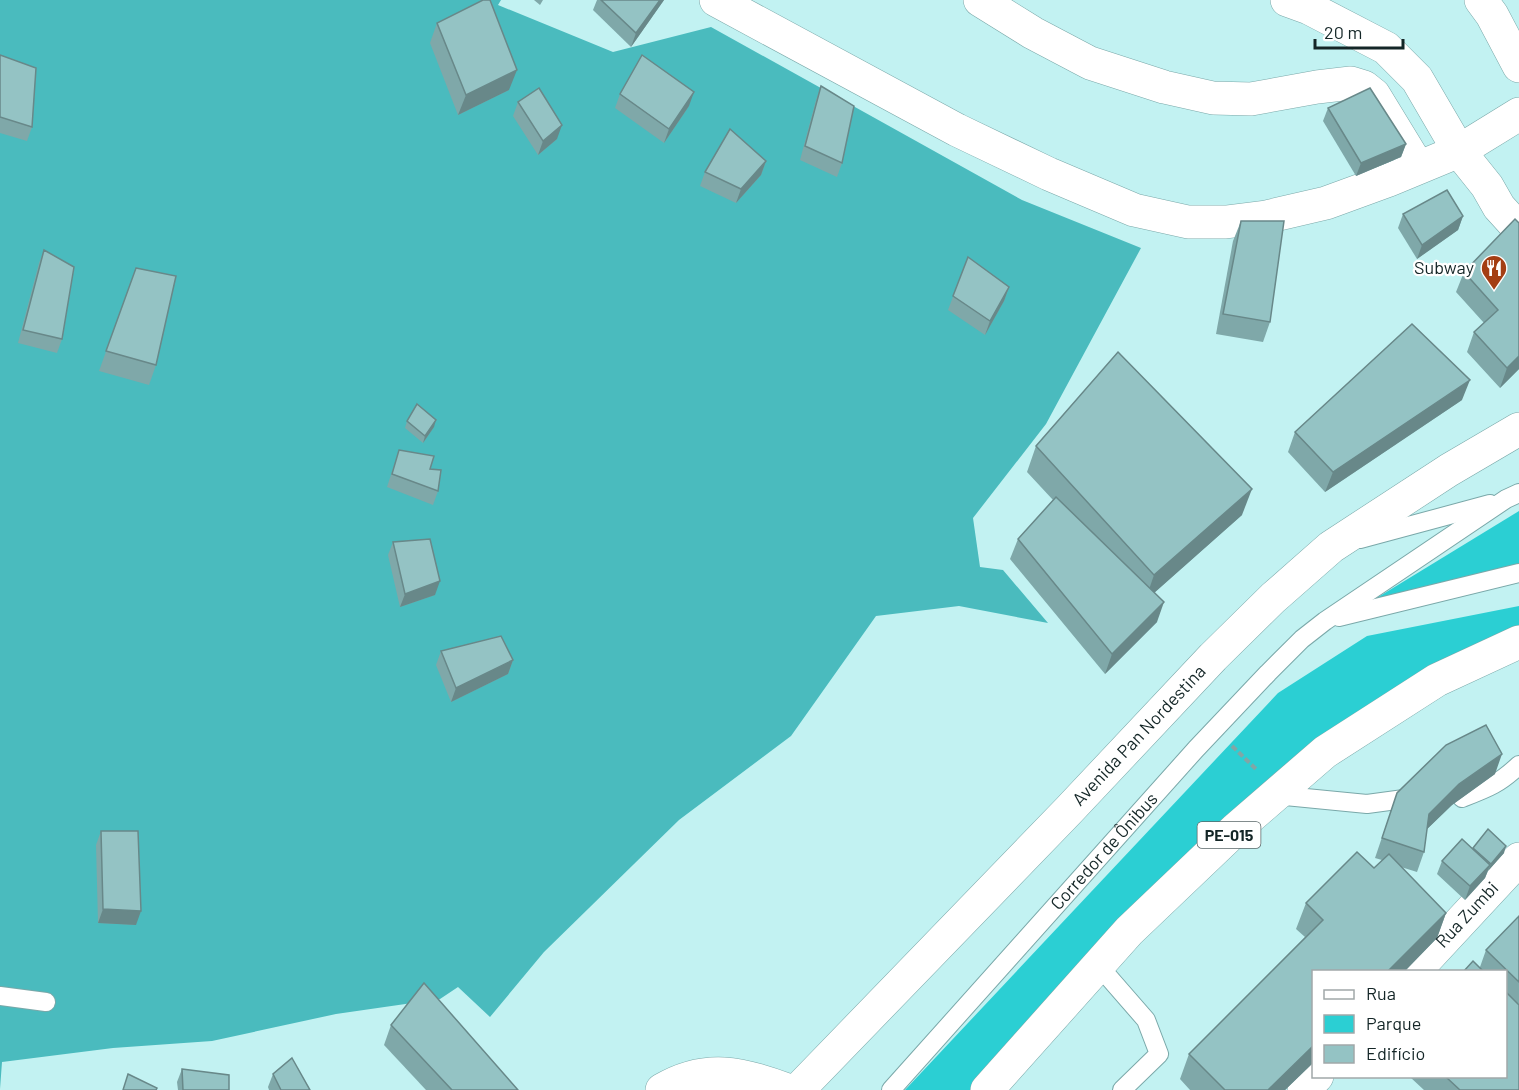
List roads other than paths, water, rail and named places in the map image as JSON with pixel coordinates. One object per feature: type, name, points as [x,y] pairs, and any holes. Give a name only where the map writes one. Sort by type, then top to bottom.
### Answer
[{"type":"main road","points":[[716,0],[957,130],[1049,174],[1134,210],[1188,222],[1226,222],[1266,217],[1326,203],[1460,151],[1519,114]]},
{"type":"main road","points":[[980,0],[1033,33],[1090,63],[1164,87],[1213,98],[1251,99],[1351,83],[1364,87],[1374,95],[1418,167]]},
{"type":"main road","points":[[1287,0],[1309,8],[1386,48],[1417,79],[1460,151],[1487,186],[1499,207],[1519,229]]},
{"type":"main road","points":[[1481,0],[1492,15],[1519,66]]},
{"type":"main road","name":"Avenida Pan Nordestina","points":[[798,1090],[1070,810],[1212,657],[1273,598],[1331,547],[1449,470],[1519,429]]},
{"type":"main road","name":"PE-015","points":[[987,1090],[1129,932],[1184,876],[1326,752],[1428,686],[1519,642]]},
{"type":"main road","name":"Rua Zumbi","points":[[1416,970],[1519,859]]},
{"type":"main road","points":[[662,1090],[687,1078],[710,1072],[757,1079],[787,1090]]},
{"type":"main road","points":[[1304,1090],[1316,1078]]},
{"type":"lane","name":"Corredor de Ônibus","points":[[1331,547],[1513,496]]},
{"type":"lane","name":"Corredor de Ônibus","points":[[891,1090],[1196,749],[1302,639],[1325,621],[1513,496]]},
{"type":"lane","name":"Corredor de Ônibus","points":[[1325,621],[1519,573]]},
{"type":"lane","points":[[1462,798],[1491,787],[1519,765]]},
{"type":"lane","points":[[1275,795],[1367,804],[1404,799]]},
{"type":"lane","points":[[1099,966],[1146,1020],[1159,1054],[1122,1090]]},
{"type":"lane","points":[[0,996],[46,1002]]},
{"type":"place","name":"Subway","points":[[1494,291]]}]
